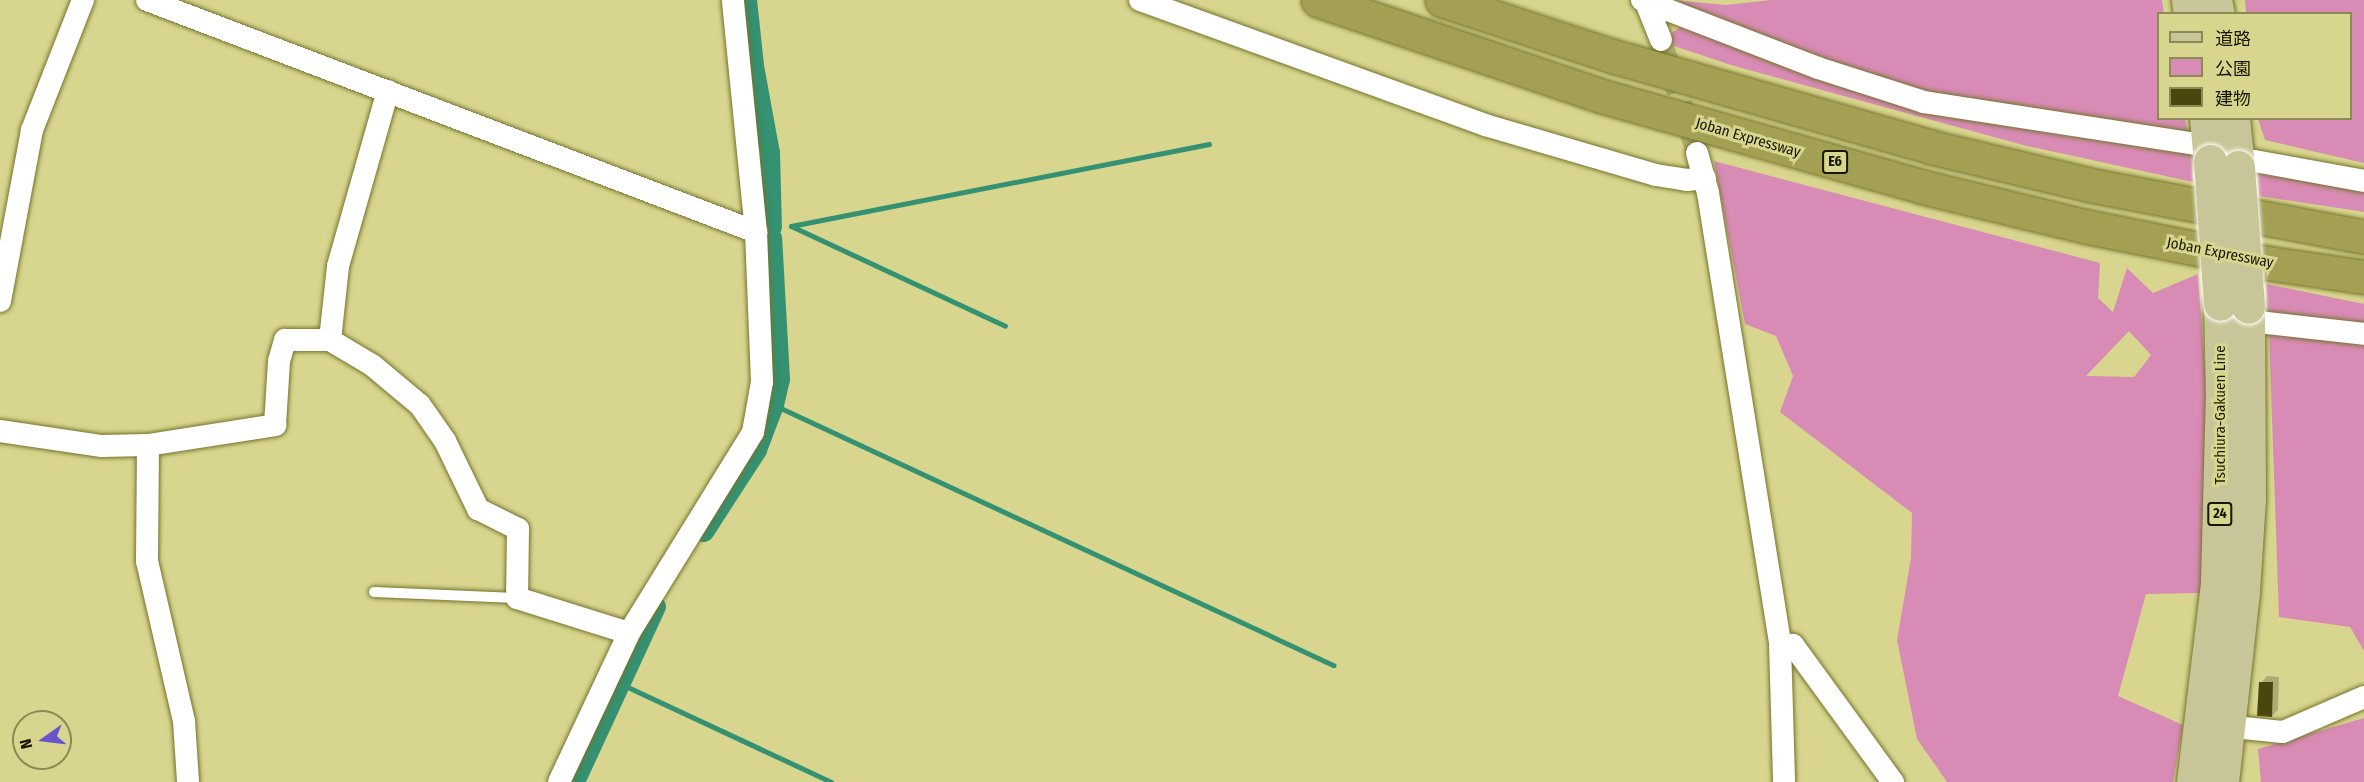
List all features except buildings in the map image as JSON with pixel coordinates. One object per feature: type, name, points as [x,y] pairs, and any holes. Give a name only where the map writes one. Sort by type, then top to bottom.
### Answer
[{"type":"highway","name":"Joban Expressway","points":[[1318,0],[1602,96],[1923,188],[2084,226],[2268,263],[2364,277]]},
{"type":"highway","points":[[1442,0],[1612,56],[1931,147],[2090,185],[2364,237]]},
{"type":"main road","name":"Tsuchiura-Gakuen Line","points":[[2222,782],[2216,725],[2222,397],[2239,311],[2220,150],[2232,120]]},
{"type":"main road","name":"Tsuchiura-Gakuen Line","points":[[2193,782],[2216,725]]},
{"type":"street","points":[[0,301],[32,130],[83,0]]},
{"type":"street","points":[[147,0],[756,232]]},
{"type":"street","points":[[559,782],[629,633],[753,432],[762,382],[756,232],[733,0]]},
{"type":"street","points":[[1140,0],[1169,6],[1485,125],[1656,175],[1687,180],[1705,178]]},
{"type":"street","points":[[1644,0],[1661,40]]},
{"type":"street","points":[[1644,0],[1818,68],[1924,102],[2220,150],[2364,181]]},
{"type":"street","points":[[330,340],[338,266],[388,92]]},
{"type":"street","points":[[1697,153],[1705,178],[1780,644],[1784,782]]},
{"type":"street","points":[[2239,311],[2364,334]]},
{"type":"street","points":[[0,431],[102,446],[148,445],[276,425],[279,361],[285,340],[330,340],[372,365],[420,405],[446,441],[478,509],[518,530],[517,598],[629,633]]},
{"type":"street","points":[[148,445],[147,561],[184,721],[188,782]]},
{"type":"street","points":[[1780,644],[1793,645],[1893,782]]},
{"type":"street","points":[[2216,725],[2283,732],[2364,697]]},
{"type":"lane","points":[[374,592],[517,598]]},
{"type":"green space","points":[[1674,0],[1726,5],[1771,0],[2162,0],[2164,12],[2157,12],[2157,120],[2185,120],[2188,132],[1924,91],[1758,37]]},
{"type":"green space","points":[[2245,0],[2364,0],[2364,163],[2265,140],[2258,120],[2352,120],[2352,12],[2246,12]]},
{"type":"green space","points":[[1680,27],[1915,108],[2191,153],[2193,182],[2023,145],[1731,65],[1668,44],[1668,36]]},
{"type":"green space","points":[[1714,161],[2100,263],[2098,298],[2113,312],[2127,268],[2153,293],[2198,274],[2206,382],[2201,593],[2146,594],[2118,696],[2183,725],[2173,782],[1947,782],[1917,739],[1897,640],[1911,558],[1912,513],[1780,412],[1793,376],[1776,336],[1745,324]],"holes":[[[2129,331],[2151,355],[2134,377],[2086,376]]]},
{"type":"green space","points":[[2257,167],[2364,188],[2364,212],[2259,196]]},
{"type":"green space","points":[[2266,284],[2364,304],[2364,329],[2268,316]]},
{"type":"green space","points":[[2269,332],[2364,341],[2364,651],[2350,627],[2279,617]]},
{"type":"green space","points":[[2364,718],[2364,782],[2261,782],[2258,749]]},
{"type":"waterway","points":[[747,0],[754,66],[770,153],[772,227]]},
{"type":"waterway","points":[[791,226],[1209,144]]},
{"type":"waterway","points":[[791,226],[1005,326]]},
{"type":"waterway","points":[[704,532],[757,450],[774,405],[780,379],[772,238]]},
{"type":"waterway","points":[[774,405],[1333,665]]},
{"type":"waterway","points":[[575,782],[656,607]]},
{"type":"waterway","points":[[619,683],[831,782]]},
{"type":"tunnel","points":[[1661,40],[1697,153]]}]
